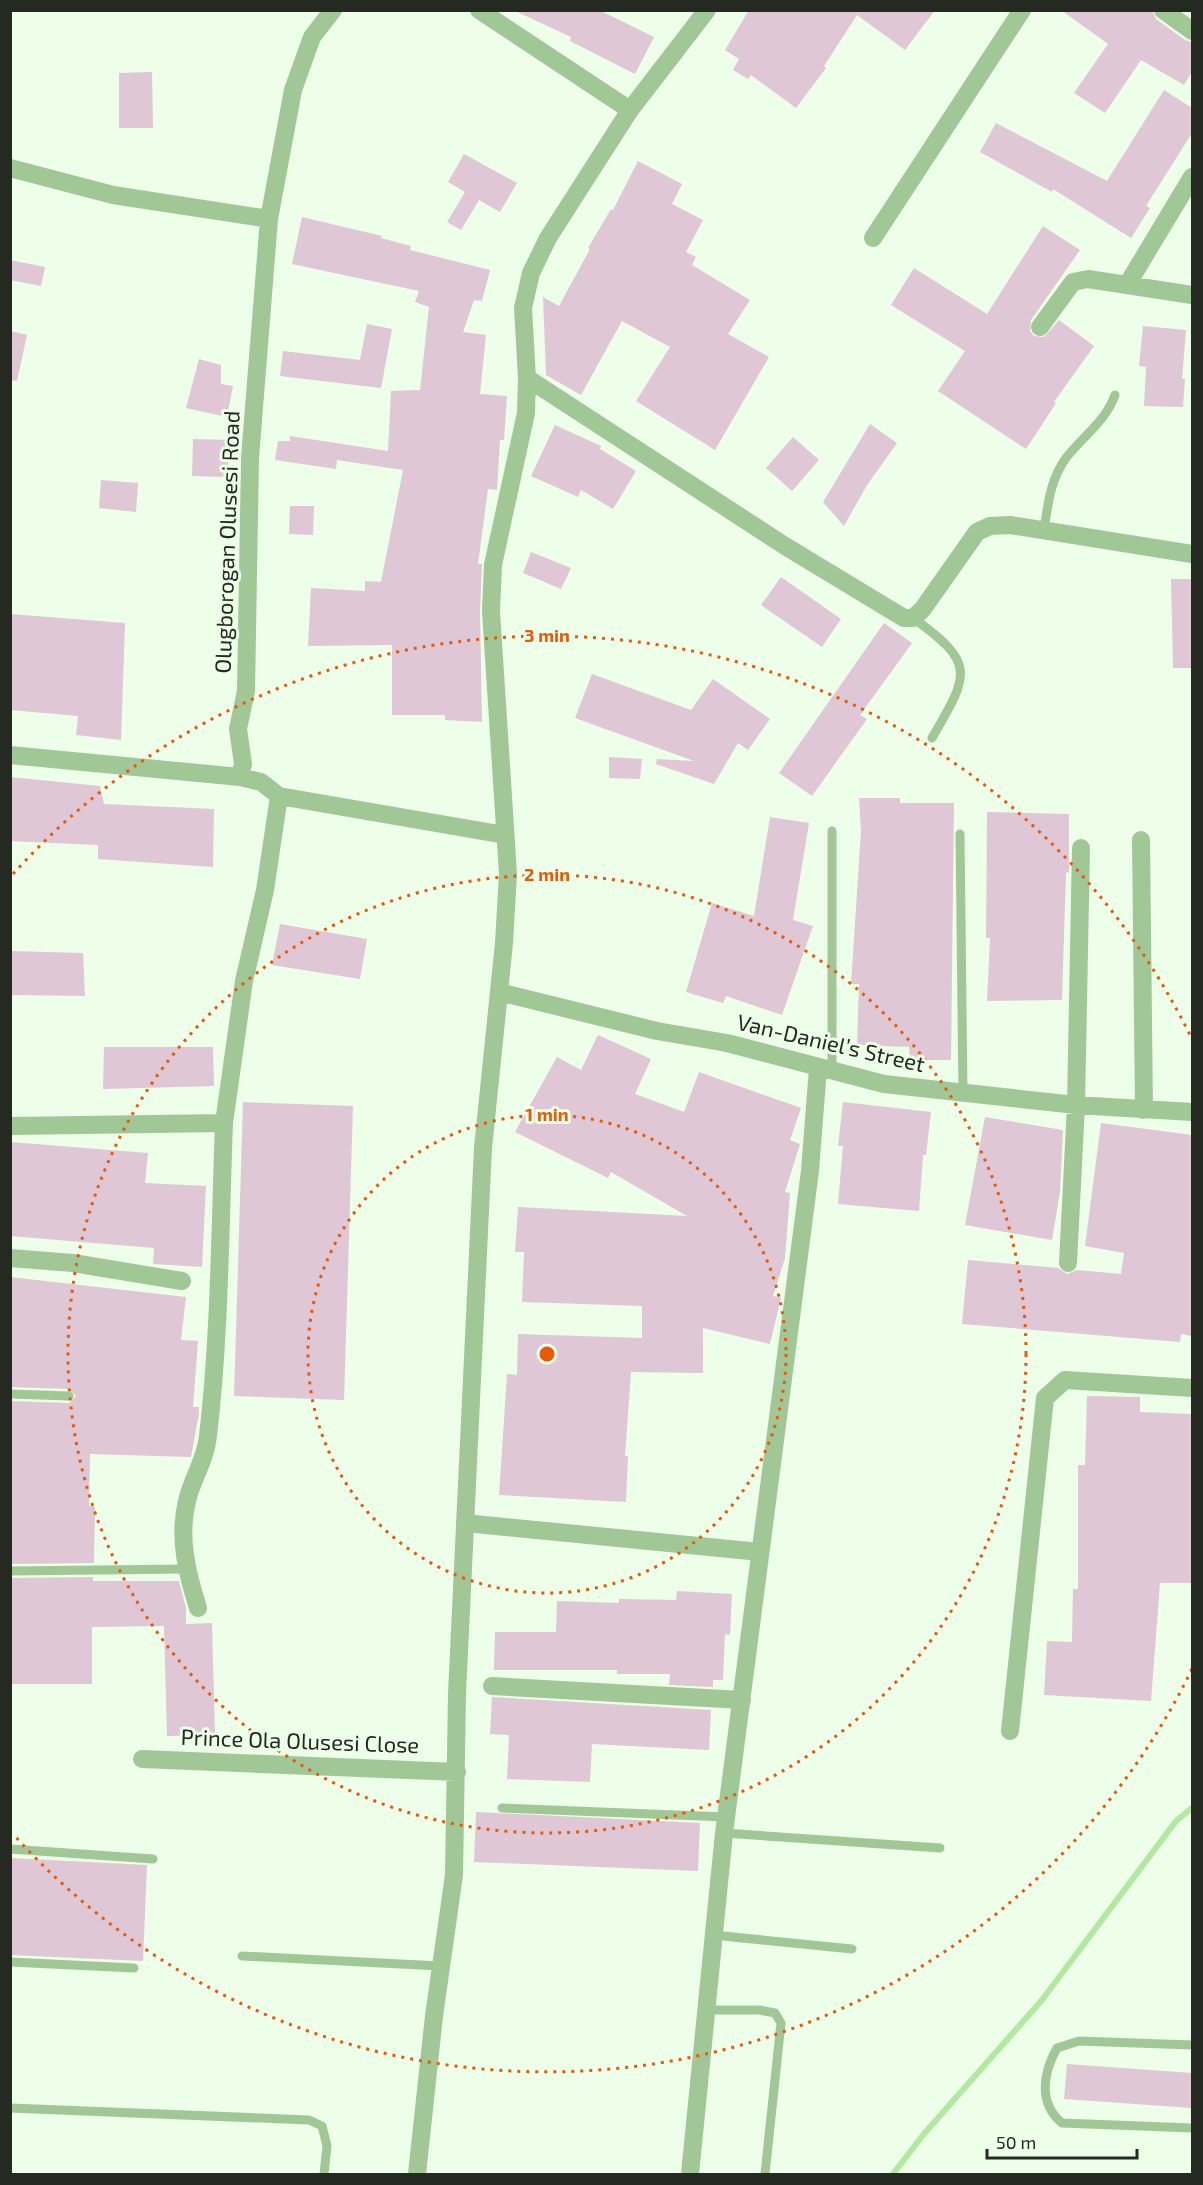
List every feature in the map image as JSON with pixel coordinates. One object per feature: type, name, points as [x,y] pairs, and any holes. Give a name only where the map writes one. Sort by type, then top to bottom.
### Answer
[{"type":"street","name":"Olugborogan Olusesi Road","points":[[240,777],[243,764],[238,729],[246,691],[250,458],[269,219],[293,90],[312,38],[333,10]]},
{"type":"street","points":[[479,10],[630,110]]},
{"type":"street","points":[[417,2175],[440,1966],[454,1875],[457,1694],[483,1148],[508,874],[491,611],[493,565],[520,451],[525,413],[527,378],[523,308],[531,273],[548,238],[630,110],[707,10]]},
{"type":"street","points":[[873,238],[1022,10]]},
{"type":"street","points":[[1163,10],[1192,31]]},
{"type":"street","points":[[10,168],[113,195],[269,219]]},
{"type":"street","points":[[1127,285],[1192,177]]},
{"type":"street","points":[[1040,327],[1072,282],[1088,279],[1192,295]]},
{"type":"street","points":[[527,378],[894,614],[904,618],[913,618],[977,532],[990,526],[1010,525],[1192,554]]},
{"type":"street","points":[[10,755],[240,777],[261,782],[279,796],[505,835]]},
{"type":"street","points":[[198,1608],[186,1569],[183,1527],[187,1501],[208,1439],[218,1294],[224,1123],[244,981],[265,890],[279,796]]},
{"type":"street","points":[[1141,840],[1144,1110]]},
{"type":"street","points":[[1068,1263],[1077,1105],[1082,848]]},
{"type":"street","name":"Van-Daniel’s Street","points":[[499,992],[657,1031],[727,1043],[884,1084],[1077,1105],[1192,1112]]},
{"type":"street","points":[[690,2175],[725,1825],[825,1070]]},
{"type":"street","points":[[10,1126],[224,1123]]},
{"type":"street","points":[[10,1257],[73,1263],[182,1281]]},
{"type":"street","points":[[1010,1731],[1045,1398],[1065,1380],[1192,1388]]},
{"type":"street","points":[[465,1523],[760,1552]]},
{"type":"street","points":[[492,1686],[742,1700]]},
{"type":"street","name":"Prince Ola Olusesi Close","points":[[142,1759],[457,1772]]},
{"type":"lane","points":[[1044,530],[1049,495],[1057,473],[1066,458],[1110,410],[1115,395]]},
{"type":"lane","points":[[913,618],[940,636],[952,648],[960,662],[960,680],[953,701],[932,738]]},
{"type":"lane","points":[[825,1070],[832,831]]},
{"type":"lane","points":[[960,834],[963,1094]]},
{"type":"lane","points":[[10,1394],[69,1396]]},
{"type":"lane","points":[[10,1571],[186,1569]]},
{"type":"lane","points":[[502,1808],[725,1825],[940,1848]]},
{"type":"lane","points":[[10,1849],[153,1859]]},
{"type":"lane","points":[[713,1935],[852,1948]]},
{"type":"lane","points":[[242,1956],[440,1966]]},
{"type":"lane","points":[[10,1962],[134,1968]]},
{"type":"lane","points":[[705,2010],[759,2010],[775,2013],[781,2023],[765,2175]]},
{"type":"lane","points":[[1192,2045],[1079,2040],[1057,2048],[1047,2066],[1045,2095],[1051,2114],[1062,2122],[1192,2128]]},
{"type":"lane","points":[[10,2108],[309,2120],[322,2126],[327,2146],[324,2175]]},
{"type":"building","points":[[513,10],[599,10],[654,37],[635,74],[570,41],[571,37]]},
{"type":"building","points":[[749,10],[935,10],[905,50],[857,15],[824,66],[826,68],[796,108],[751,75],[748,79],[733,70],[739,59],[725,50]]},
{"type":"building","points":[[1061,10],[1152,10],[1156,19],[1185,40],[1192,42],[1192,72],[1184,85],[1141,60],[1105,113],[1074,93],[1108,44]]},
{"type":"building","points":[[152,72],[153,128],[119,128],[119,73]]},
{"type":"building","points":[[1164,90],[1192,108],[1192,133],[1146,206],[1150,208],[1131,238],[1053,189],[1052,192],[980,152],[996,123],[1107,181]]},
{"type":"building","points":[[464,154],[517,183],[500,212],[479,200],[461,230],[447,222],[465,192],[448,182]]},
{"type":"building","points":[[638,161],[682,184],[672,204],[703,220],[686,252],[696,257],[692,265],[750,300],[728,334],[769,357],[715,450],[636,401],[670,347],[622,321],[581,395],[546,375],[543,297],[559,306],[590,249],[588,248],[611,209],[613,210]]},
{"type":"building","points":[[302,217],[382,236],[381,238],[411,246],[410,250],[490,270],[482,301],[474,300],[463,332],[486,335],[480,394],[507,396],[504,440],[500,440],[497,490],[488,489],[478,564],[482,564],[480,611],[482,722],[445,720],[445,715],[392,715],[392,645],[308,646],[311,588],[365,591],[365,581],[381,582],[403,470],[337,460],[336,469],[275,460],[278,441],[290,441],[290,436],[388,451],[391,391],[420,390],[429,307],[415,302],[419,291],[292,264]]},
{"type":"building","points":[[1043,226],[1080,250],[1031,320],[1030,331],[1034,336],[1044,337],[1059,320],[1094,346],[1054,402],[1056,403],[1026,449],[938,391],[965,351],[891,305],[914,268],[987,314]]},
{"type":"building","points":[[10,260],[45,267],[41,286],[10,280]]},
{"type":"building","points":[[367,324],[392,329],[381,388],[280,376],[283,351],[360,360]]},
{"type":"building","points":[[1143,326],[1186,330],[1182,379],[1185,379],[1183,407],[1144,406],[1146,367],[1139,366]]},
{"type":"building","points":[[10,331],[27,335],[17,381],[10,380]]},
{"type":"building","points":[[199,359],[221,365],[221,384],[233,386],[227,417],[186,408]]},
{"type":"building","points":[[870,424],[897,443],[867,485],[844,526],[823,502]]},
{"type":"building","points":[[555,425],[601,446],[600,449],[636,471],[613,509],[581,490],[578,497],[531,476]]},
{"type":"building","points":[[793,437],[819,460],[792,491],[766,468]]},
{"type":"building","points":[[193,439],[229,440],[228,477],[192,476]]},
{"type":"building","points":[[101,480],[138,483],[136,512],[99,508]]},
{"type":"building","points":[[290,506],[314,506],[313,535],[289,534]]},
{"type":"building","points":[[531,552],[571,568],[561,589],[523,573]]},
{"type":"building","points":[[781,577],[841,619],[822,647],[761,605]]},
{"type":"building","points":[[1171,579],[1192,579],[1192,668],[1173,668]]},
{"type":"building","points":[[10,614],[125,623],[121,740],[76,735],[78,716],[10,710]]},
{"type":"building","points":[[884,623],[912,643],[860,715],[867,719],[812,796],[779,773]]},
{"type":"building","points":[[592,674],[691,710],[713,679],[770,719],[748,750],[738,743],[714,784],[656,764],[657,759],[694,761],[575,718]]},
{"type":"building","points":[[609,757],[642,759],[640,779],[609,778]]},
{"type":"building","points":[[10,777],[100,786],[104,804],[214,809],[213,867],[98,859],[98,845],[10,841]]},
{"type":"building","points":[[859,798],[900,798],[900,803],[954,803],[951,1060],[910,1060],[909,1047],[857,1045],[859,984],[851,984],[861,831]]},
{"type":"building","points":[[987,812],[1069,814],[1069,872],[1066,873],[1062,1000],[987,1001],[990,938],[986,938]]},
{"type":"building","points":[[770,817],[809,823],[793,920],[813,926],[782,1015],[726,996],[723,1003],[686,992],[712,903],[754,916]]},
{"type":"building","points":[[280,924],[367,939],[360,979],[272,965]]},
{"type":"building","points":[[10,951],[83,953],[85,996],[10,995]]},
{"type":"building","points":[[598,1035],[651,1059],[635,1094],[684,1112],[699,1072],[801,1108],[790,1140],[800,1144],[785,1192],[790,1193],[785,1258],[773,1296],[781,1298],[770,1344],[703,1328],[703,1373],[631,1372],[625,1456],[628,1456],[626,1502],[499,1495],[507,1374],[517,1375],[518,1334],[642,1338],[642,1306],[522,1302],[524,1252],[515,1252],[518,1207],[687,1216],[611,1172],[608,1178],[515,1132],[557,1057],[581,1070]]},
{"type":"building","points":[[104,1047],[213,1047],[214,1086],[103,1089]]},
{"type":"building","points":[[243,1102],[353,1106],[344,1400],[234,1396]]},
{"type":"building","points":[[843,1102],[931,1112],[926,1155],[923,1155],[919,1211],[838,1204],[843,1146],[838,1146]]},
{"type":"building","points":[[985,1117],[1063,1130],[1060,1192],[1052,1240],[965,1225]]},
{"type":"building","points":[[1101,1123],[1192,1135],[1192,1336],[1181,1334],[1180,1342],[962,1324],[968,1260],[1058,1268],[1067,1274],[1077,1270],[1121,1274],[1124,1253],[1085,1246]]},
{"type":"building","points":[[10,1142],[148,1153],[145,1183],[206,1186],[202,1267],[153,1264],[154,1248],[10,1236]]},
{"type":"building","points":[[10,1277],[186,1297],[181,1340],[198,1341],[193,1407],[199,1407],[199,1413],[191,1457],[90,1454],[89,1506],[95,1507],[94,1563],[10,1564],[10,1401],[69,1403],[76,1396],[69,1389],[10,1387]]},
{"type":"building","points":[[1087,1396],[1140,1397],[1140,1412],[1192,1414],[1192,1583],[1160,1583],[1151,1701],[1044,1695],[1047,1641],[1072,1642],[1073,1589],[1078,1589],[1078,1465],[1085,1465]]},
{"type":"building","points":[[93,1577],[93,1581],[179,1581],[186,1608],[186,1624],[212,1623],[215,1735],[167,1736],[164,1626],[92,1627],[92,1684],[10,1684],[10,1578]]},
{"type":"building","points":[[677,1591],[732,1594],[730,1635],[725,1634],[723,1680],[713,1680],[713,1687],[669,1685],[670,1674],[617,1674],[617,1670],[494,1670],[495,1632],[556,1632],[557,1601],[619,1603],[619,1599],[676,1600]]},
{"type":"building","points":[[492,1697],[711,1710],[709,1750],[592,1744],[590,1782],[507,1779],[509,1735],[490,1734]]},
{"type":"building","points":[[476,1812],[700,1823],[698,1871],[474,1862]]},
{"type":"building","points":[[10,1858],[147,1865],[143,1961],[10,1955]]},
{"type":"building","points":[[1067,2064],[1192,2073],[1192,2108],[1064,2099]]},
{"type":"waterway","points":[[893,2174],[923,2135],[1042,2000],[1176,1821],[1192,1808]]}]
